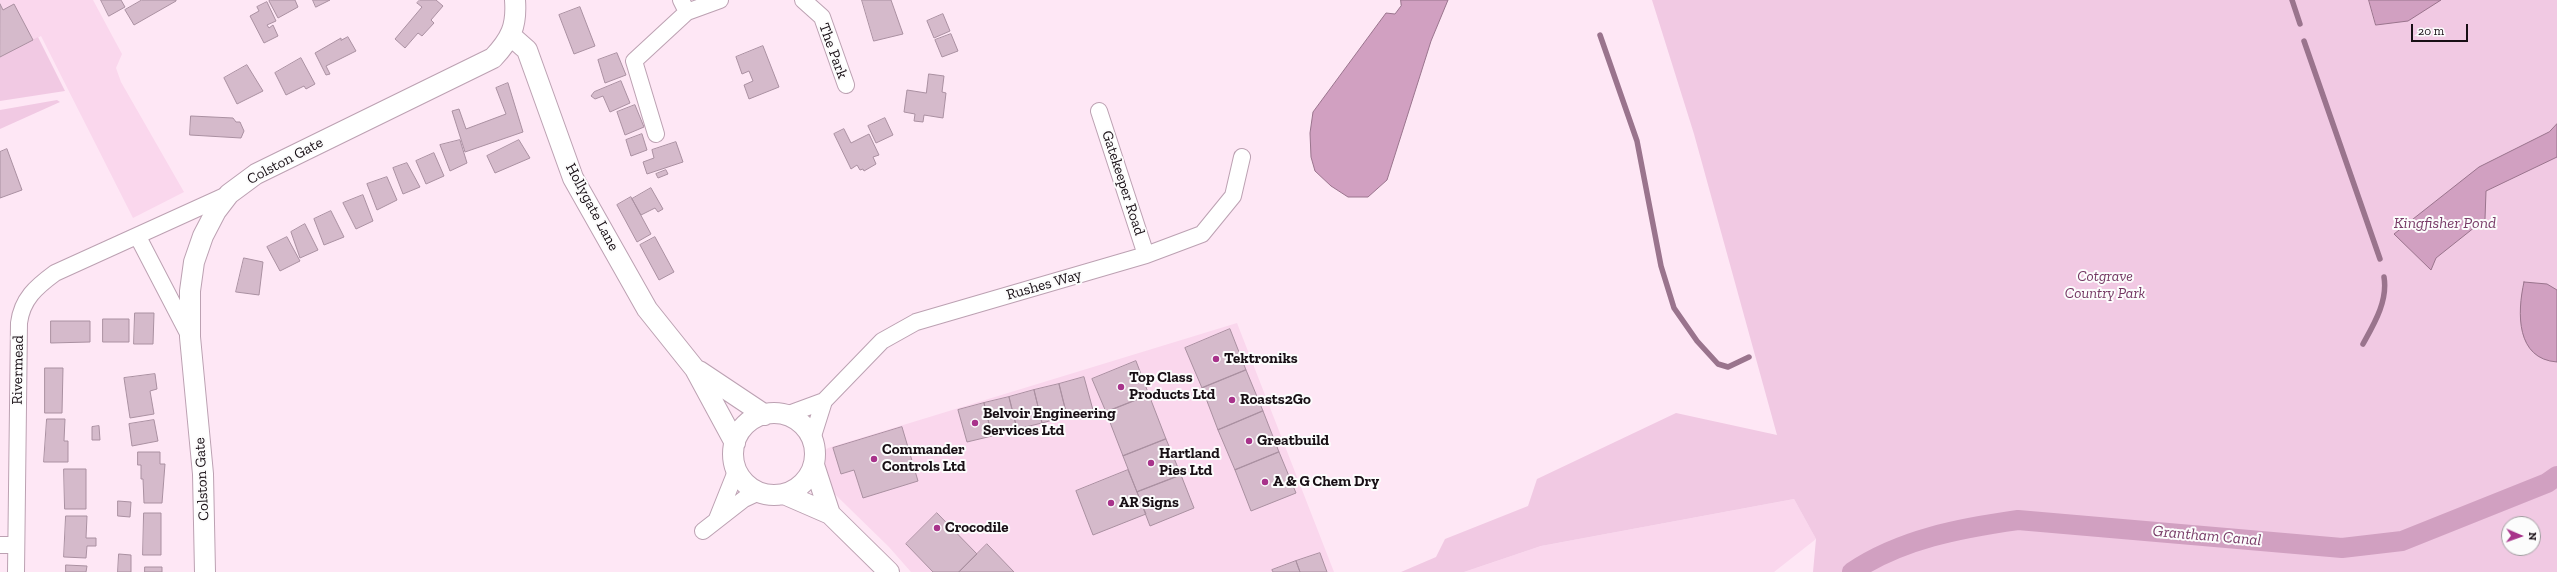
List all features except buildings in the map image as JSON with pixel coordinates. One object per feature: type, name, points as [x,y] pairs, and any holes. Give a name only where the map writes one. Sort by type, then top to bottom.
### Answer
[{"type":"street","name":"Colston Gate","points":[[205,572],[203,474],[188,312],[194,262],[213,217],[229,194],[256,174],[478,67],[493,58],[503,47],[516,20],[516,0]]},
{"type":"street","points":[[656,134],[634,61],[684,6],[720,0]]},
{"type":"street","name":"The Park","points":[[803,0],[822,17],[846,85]]},
{"type":"street","name":"Hollygate Lane","points":[[510,34],[527,50],[573,178],[647,309],[695,369],[735,443],[734,454],[737,469],[745,483],[759,492],[774,495],[784,494],[830,514],[889,572]]},
{"type":"street","name":"Gatekeeper Road","points":[[1099,112],[1146,254]]},
{"type":"street","name":"Rushes Way","points":[[824,401],[882,341],[916,322],[1146,254],[1202,234],[1233,196],[1242,157]]},
{"type":"street","name":"Rivermead","points":[[16,572],[8,545],[19,324],[25,300],[36,287],[56,273],[138,237],[181,214],[229,194]]},
{"type":"street","points":[[138,237],[190,337]]},
{"type":"street","name":"Hollygate Lane","points":[[695,369],[765,414]]},
{"type":"street","points":[[735,443],[746,425],[765,414],[786,415],[824,401]]},
{"type":"street","points":[[812,439],[824,401]]},
{"type":"street","points":[[786,415],[804,426],[812,439]]},
{"type":"street","name":"Hollygate Lane","points":[[812,439],[815,455],[814,465],[830,514]]},
{"type":"street","points":[[784,494],[803,484],[814,465]]},
{"type":"street","points":[[717,519],[737,469]]},
{"type":"street","points":[[703,531],[744,499],[759,492]]},
{"type":"shaded area","points":[[0,0],[93,0],[122,54],[116,68],[121,82],[184,192],[133,218],[41,36],[0,57]]},
{"type":"shaded area","points":[[1237,323],[1334,572],[911,572],[889,547],[806,466],[828,448]]},
{"type":"shaded area","points":[[1794,499],[1816,539],[1774,572],[1464,572],[1541,546]]},
{"type":"green space","name":"Cotgrave Country Park","points":[[1652,0],[2557,0],[2557,572],[1813,572],[1816,539],[1794,499],[1541,546],[1464,572],[1401,572],[1436,557],[1445,539],[1528,506],[1537,479],[1676,413],[1777,435],[1694,134]]},
{"type":"green space","points":[[38,37],[65,91],[0,101],[0,57]]},
{"type":"green space","points":[[57,100],[60,102],[0,129],[0,110]]},
{"type":"water","points":[[1401,0],[1448,0],[1431,41],[1387,180],[1368,197],[1348,197],[1331,186],[1315,171],[1311,157],[1310,133],[1313,112],[1386,13],[1395,14],[1401,6]]},
{"type":"water","points":[[2369,0],[2441,0],[2408,21],[2376,25]]},
{"type":"water","name":"Kingfisher Pond","points":[[2557,124],[2557,157],[2486,191],[2485,219],[2436,258],[2431,270],[2394,234],[2479,167],[2549,132]]},
{"type":"water","points":[[2524,282],[2547,284],[2557,290],[2557,362],[2544,359],[2534,353],[2527,344],[2522,332],[2520,307]]},
{"type":"waterway","points":[[2292,0],[2300,24]]},
{"type":"waterway","points":[[1600,35],[1637,141],[1661,266],[1674,308],[1697,341],[1718,364],[1728,367],[1749,357]]},
{"type":"waterway","points":[[2304,41],[2380,259]]},
{"type":"waterway","points":[[2363,344],[2376,320],[2382,303],[2385,286],[2384,277]]},
{"type":"waterway","name":"Grantham Canal","points":[[1852,572],[1891,551],[1911,543],[1953,531],[2018,520],[2342,548],[2402,541],[2547,483],[2557,476]]},
{"type":"place","name":"Tektroniks","points":[[1216,359]]},
{"type":"place","name":"Top Class Products Ltd","points":[[1121,387]]},
{"type":"place","name":"Roasts2Go","points":[[1232,400]]},
{"type":"place","name":"Belvoir Engineering Services Ltd","points":[[975,423]]},
{"type":"place","name":"Greatbuild","points":[[1249,441]]},
{"type":"place","name":"Commander Controls Ltd","points":[[874,459]]},
{"type":"place","name":"Hartland Pies Ltd","points":[[1151,463]]},
{"type":"place","name":"A & G Chem Dry","points":[[1265,482]]},
{"type":"place","name":"AR Signs","points":[[1111,503]]},
{"type":"place","name":"Crocodile","points":[[937,528]]}]
